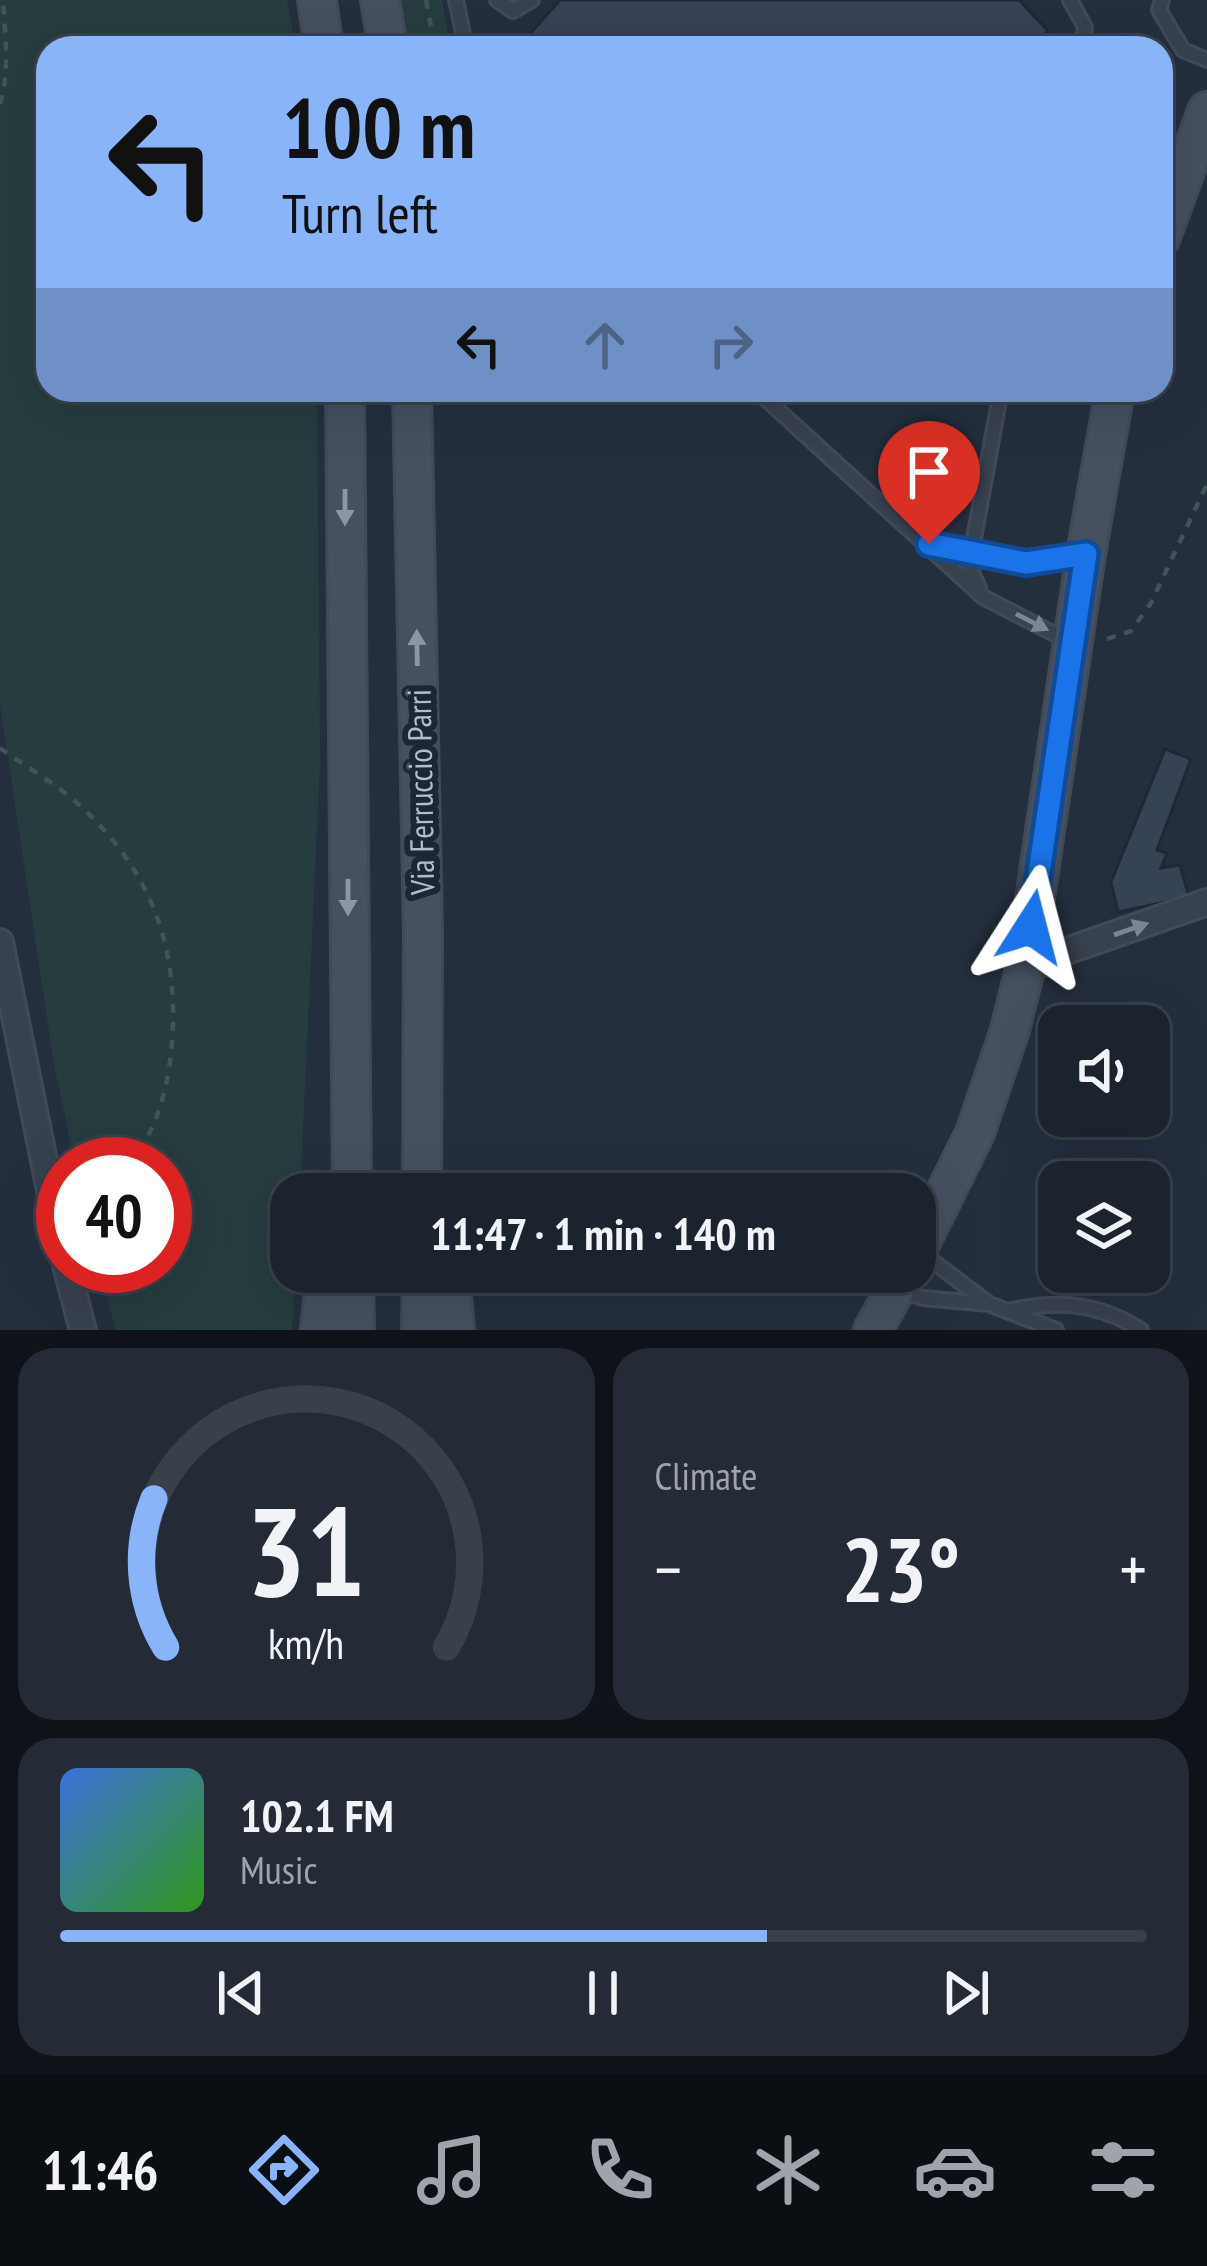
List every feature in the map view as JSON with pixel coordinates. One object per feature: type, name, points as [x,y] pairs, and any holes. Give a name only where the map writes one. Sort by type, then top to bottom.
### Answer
[{"type":"main road","points":[[317,0],[322,36]]},
{"type":"main road","points":[[380,0],[386,36]]},
{"type":"main road","points":[[1173,204],[1207,111]]},
{"type":"main road","points":[[344,402],[352,1173]]},
{"type":"main road","name":"Via Ferruccio Parri","points":[[412,402],[423,933],[422,1173]]},
{"type":"main road","points":[[936,1211],[975,1133],[1010,1030],[1039,964],[1089,646],[1086,554],[1113,402]]},
{"type":"main road","points":[[423,933],[442,1173]]},
{"type":"main road","points":[[335,1173],[349,1032]]},
{"type":"main road","points":[[320,1330],[324,1293]]},
{"type":"main road","points":[[354,1293],[355,1330]]},
{"type":"main road","points":[[422,1293],[422,1330]]},
{"type":"main road","points":[[452,1293],[455,1330]]},
{"type":"main road","points":[[873,1330],[893,1293]]},
{"type":"street","points":[[1039,964],[1207,902]]},
{"type":"street","points":[[0,942],[39,1137]]},
{"type":"street","points":[[73,1293],[83,1330]]},
{"type":"lane","points":[[456,0],[464,36]]},
{"type":"lane","points":[[461,22],[466,0]]},
{"type":"lane","points":[[497,0],[513,11],[532,0]]},
{"type":"lane","points":[[1070,0],[1085,27],[1084,36]]},
{"type":"lane","points":[[1162,0],[1159,10],[1183,50],[1207,59]]},
{"type":"lane","points":[[769,402],[983,597],[1089,646]]},
{"type":"lane","points":[[983,597],[969,566],[999,402]]},
{"type":"lane","points":[[929,544],[1026,563],[1086,554]]},
{"type":"lane","points":[[936,1261],[989,1304]]},
{"type":"lane","points":[[916,1293],[922,1298],[989,1304],[1056,1330]]},
{"type":"lane","points":[[1010,1310],[1042,1304],[1081,1305],[1100,1309],[1141,1330]]},
{"type":"path","points":[[0,104],[5,89],[3,0]]},
{"type":"path","points":[[426,0],[433,36]]},
{"type":"path","points":[[1089,646],[1131,631],[1151,603],[1207,484]]},
{"type":"path","points":[[0,748],[75,801],[112,840],[147,890],[166,936],[173,984],[166,1096],[148,1137]]},
{"type":"green space","points":[[0,0],[287,0],[293,36],[36,36],[36,402],[317,402],[320,764],[301,1173],[270,1173],[270,1293],[295,1293],[292,1330],[116,1330],[106,1293],[192,1293],[192,1137],[69,1137],[54,1065],[0,704]]},
{"type":"green space","points":[[398,0],[442,0],[448,36],[404,36]]},
{"type":"building","points":[[560,0],[1019,0],[1048,31],[1043,36],[528,36]]},
{"type":"building","points":[[1165,749],[1191,759],[1157,850],[1167,853],[1161,868],[1180,865],[1189,897],[1118,912],[1111,882]]},
{"type":"route","points":[[929,544],[1026,563],[1086,554],[1031,927]]}]
